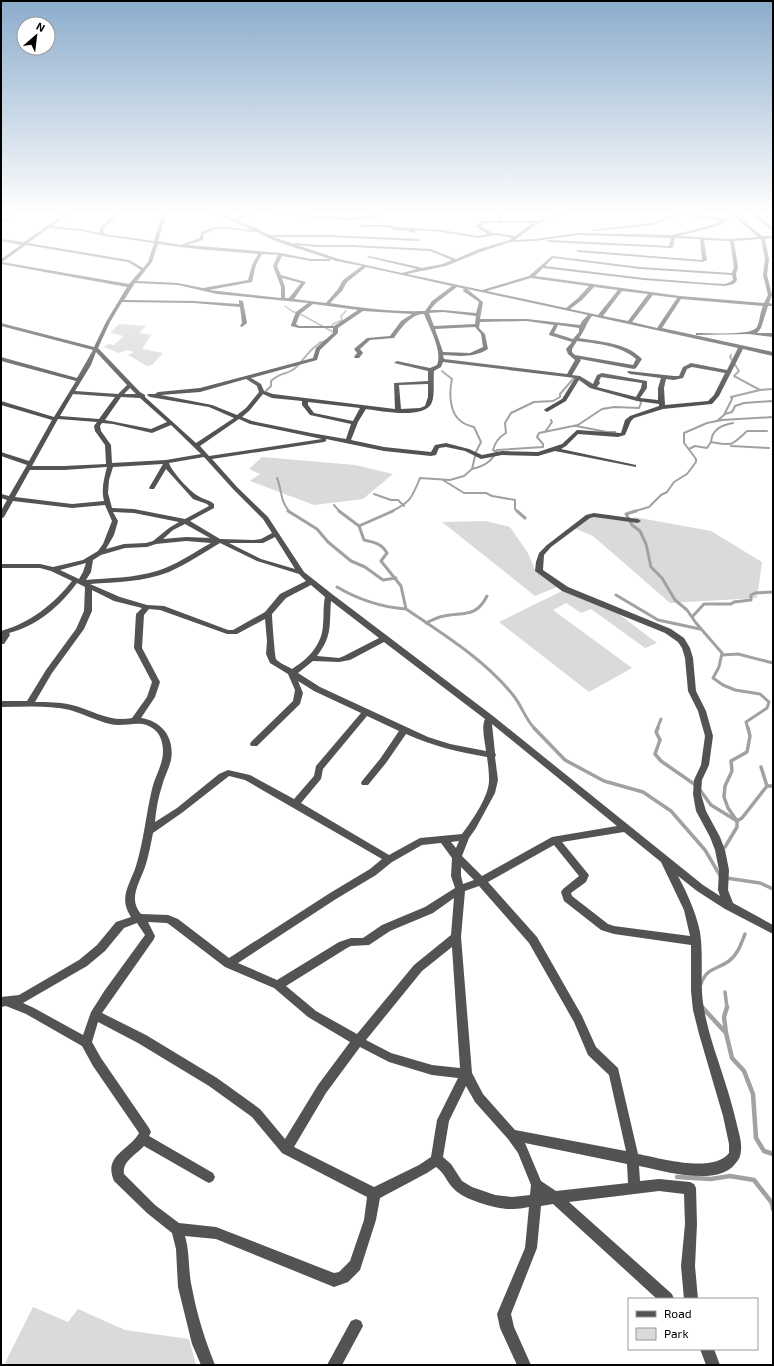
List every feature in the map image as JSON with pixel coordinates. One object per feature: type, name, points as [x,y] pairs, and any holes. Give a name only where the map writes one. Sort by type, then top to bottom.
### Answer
[{"type":"street","points":[[75,276],[130,286]]},
{"type":"street","points":[[1,517],[96,350],[108,322],[130,286],[139,276]]},
{"type":"street","points":[[192,302],[202,289],[250,281],[251,276]]},
{"type":"street","points":[[279,276],[283,287],[283,298]]},
{"type":"street","points":[[279,276],[304,282],[291,299]]},
{"type":"street","points":[[327,304],[340,290],[345,280],[351,276]]},
{"type":"street","points":[[410,276],[671,331],[696,334],[773,336]]},
{"type":"street","points":[[616,276],[718,285],[732,283],[735,280],[734,276]]},
{"type":"street","points":[[742,334],[758,330],[770,295],[765,276]]},
{"type":"street","points":[[479,291],[531,277],[680,298],[773,304]]},
{"type":"street","points":[[134,282],[178,284],[217,293],[283,298],[361,310],[416,313],[448,312],[478,315]]},
{"type":"street","points":[[426,312],[434,302],[455,286]]},
{"type":"street","points":[[566,309],[580,299],[592,286]]},
{"type":"street","points":[[441,353],[471,354],[486,348],[483,334],[478,328],[478,315],[481,302],[464,288]]},
{"type":"street","points":[[600,316],[620,290]]},
{"type":"street","points":[[630,322],[651,294]]},
{"type":"street","points":[[242,326],[245,323],[241,300],[244,295]]},
{"type":"street","points":[[659,329],[680,298]]},
{"type":"street","points":[[121,301],[192,302],[242,306]]},
{"type":"street","points":[[312,302],[298,314],[293,325],[299,327],[335,327],[361,310]]},
{"type":"street","points":[[397,363],[431,370],[439,366],[442,360],[441,353],[426,312]]},
{"type":"street","points":[[357,357],[360,353],[357,349],[366,340],[392,337],[403,322],[416,313]]},
{"type":"street","points":[[569,375],[578,360],[570,353],[570,349],[581,332],[582,327],[592,314]]},
{"type":"street","points":[[432,328],[527,320],[582,327]]},
{"type":"street","points":[[557,323],[551,334],[630,350],[639,359],[627,378]]},
{"type":"street","points":[[1,324],[96,350],[130,385],[146,395],[171,422],[207,456],[234,488],[266,518],[301,573]]},
{"type":"street","points":[[72,392],[119,396],[193,392],[315,359],[318,349],[336,332],[335,327]]},
{"type":"street","points":[[671,331],[773,354]]},
{"type":"street","points":[[442,360],[569,375],[578,377],[593,387],[662,405],[710,403],[716,396],[741,347]]},
{"type":"street","points":[[573,356],[634,367]]},
{"type":"street","points":[[1,359],[78,380]]},
{"type":"street","points":[[630,372],[672,378],[680,377],[685,368],[691,365],[729,372]]},
{"type":"street","points":[[246,377],[259,385],[262,392],[272,396],[398,411],[414,411],[426,408],[432,397],[430,382],[431,370]]},
{"type":"street","points":[[593,387],[597,383],[596,381],[598,377],[602,376],[645,381],[644,388],[637,399]]},
{"type":"street","points":[[546,410],[564,400],[578,377]]},
{"type":"street","points":[[662,405],[661,388],[664,377]]},
{"type":"street","points":[[398,411],[396,384],[430,382]]},
{"type":"street","points":[[53,569],[90,561],[109,541],[115,521],[107,503],[106,486],[110,470],[108,444],[98,431],[97,426],[119,396],[130,385]]},
{"type":"street","points":[[196,446],[248,409],[262,392]]},
{"type":"street","points":[[146,395],[210,406],[250,422],[384,449],[434,454],[435,449],[439,445],[446,445],[467,450],[481,457],[502,453],[538,454],[564,445],[576,432],[613,436],[623,434],[628,420],[632,417],[662,405]]},
{"type":"street","points":[[305,400],[305,405],[312,414],[355,423]]},
{"type":"street","points":[[1,403],[56,418],[113,422],[152,431],[171,422]]},
{"type":"street","points":[[348,441],[355,423],[364,407]]},
{"type":"street","points":[[1,454],[30,466],[64,468],[109,465],[166,464],[207,456],[234,455],[251,450],[333,439]]},
{"type":"street","points":[[555,449],[634,466]]},
{"type":"street","points":[[152,488],[166,464]]},
{"type":"street","points":[[155,542],[171,529],[209,510],[212,507],[211,504],[194,497],[176,479],[166,464]]},
{"type":"street","points":[[1,496],[12,499],[76,506],[107,503]]},
{"type":"street","points":[[109,510],[134,511],[185,521],[219,541],[259,560],[301,573],[312,580],[329,596],[490,718],[700,888],[773,930]]},
{"type":"street","points":[[638,521],[594,515],[588,516],[541,554],[539,572],[565,590],[668,631],[681,640],[689,658],[692,691],[702,711],[709,736],[705,765],[698,780],[697,794],[701,811],[720,850],[724,870],[723,890],[729,906]]},
{"type":"street","points":[[98,554],[124,546],[147,545],[155,542],[186,539],[254,542],[263,541],[276,534]]},
{"type":"street","points":[[79,581],[128,578],[158,572],[181,563],[219,541]]},
{"type":"street","points":[[1,642],[6,635],[2,633],[25,626],[65,594],[87,572],[90,561]]},
{"type":"street","points":[[1,566],[40,566],[53,569],[117,600],[147,607],[161,608],[227,632],[234,632],[268,614],[283,596],[312,580]]},
{"type":"street","points":[[29,704],[49,672],[80,629],[88,611],[88,587]]},
{"type":"street","points":[[292,673],[306,665],[325,637],[329,596]]},
{"type":"street","points":[[135,720],[151,697],[156,682],[138,648],[140,614],[147,607]]},
{"type":"street","points":[[268,614],[271,641],[270,654],[272,661],[317,689],[365,713],[425,739],[448,747],[492,755]]},
{"type":"street","points":[[312,658],[339,660],[346,658],[385,638]]},
{"type":"street","points":[[254,744],[298,702],[301,694],[299,687],[293,680],[292,673]]},
{"type":"street","points":[[1,704],[58,705],[76,709],[117,724],[135,720],[145,721],[153,724],[163,733],[168,742],[165,767],[156,790],[149,832],[141,866],[132,885],[130,899],[130,905],[139,919],[148,928],[150,936],[108,993],[95,1015],[86,1042]]},
{"type":"street","points":[[295,804],[318,777],[318,768],[365,713]]},
{"type":"street","points":[[490,718],[488,722],[488,735],[489,748],[492,755],[494,780],[491,793],[473,826],[465,837],[457,857],[456,876],[460,889],[456,937],[466,1074],[479,1098],[512,1135],[522,1149],[537,1185],[530,1248],[504,1314],[507,1328],[524,1365]]},
{"type":"street","points":[[365,783],[383,761],[404,730]]},
{"type":"street","points":[[149,832],[228,773],[247,777],[389,859]]},
{"type":"street","points":[[278,985],[343,945],[351,942],[365,942],[386,928],[430,910],[460,889],[481,881],[555,840],[626,828]]},
{"type":"street","points":[[229,964],[333,896],[373,872],[389,859],[420,842],[465,837]]},
{"type":"street","points":[[444,840],[457,857],[481,881],[532,940],[578,1019],[592,1051],[614,1072],[633,1158],[634,1189]]},
{"type":"street","points":[[555,840],[584,875],[583,879],[566,892],[567,898],[605,928],[696,941]]},
{"type":"street","points":[[512,1135],[684,1169],[703,1170],[719,1168],[729,1163],[735,1155],[734,1139],[729,1114],[703,1028],[697,998],[696,941],[690,910],[665,859]]},
{"type":"street","points":[[5,1002],[21,999],[83,963],[101,948],[120,925],[139,919],[168,919],[229,964],[278,985],[312,1014],[358,1041],[389,1057],[432,1070],[466,1074]]},
{"type":"street","points":[[286,1149],[322,1089],[358,1041],[418,968],[456,937]]},
{"type":"street","points":[[5,1002],[30,1011],[86,1042],[97,1062],[145,1132],[144,1140],[117,1163],[116,1170],[118,1177],[151,1209],[177,1229],[216,1233],[334,1280],[343,1277],[356,1265],[370,1220],[374,1194]]},
{"type":"street","points":[[95,1015],[154,1046],[256,1112],[286,1149],[374,1194]]},
{"type":"street","points":[[374,1194],[423,1169],[436,1160],[443,1120],[466,1074]]},
{"type":"street","points":[[144,1140],[209,1177]]},
{"type":"street","points":[[436,1160],[446,1168],[458,1185],[469,1192],[495,1201],[512,1203],[659,1185],[690,1188],[691,1224],[688,1266],[691,1298]]},
{"type":"street","points":[[537,1185],[555,1198],[667,1298]]},
{"type":"street","points":[[177,1229],[182,1249],[185,1287],[198,1344],[208,1365]]},
{"type":"street","points":[[334,1365],[356,1326]]},
{"type":"street","points":[[707,1350],[713,1365]]},
{"type":"green space","points":[[119,324],[146,326],[139,333],[151,335],[142,349],[163,353],[152,365],[147,366],[128,355],[134,352],[127,350],[119,353],[104,347],[108,344],[114,345],[124,336],[110,333]]},
{"type":"green space","points":[[262,457],[355,465],[393,474],[363,499],[314,505],[250,481],[260,474],[249,469]]},
{"type":"green space","points":[[589,514],[634,520],[634,517],[711,531],[762,562],[757,598],[670,603],[593,536],[574,528]]},
{"type":"green space","points":[[486,521],[510,527],[528,553],[535,570],[557,587],[535,596],[442,522]]},
{"type":"green space","points":[[564,590],[611,608],[657,643],[645,648],[591,609],[581,613],[566,603],[553,610],[632,668],[589,692],[499,622]]},
{"type":"green space","points":[[33,1307],[68,1322],[78,1309],[125,1330],[189,1339],[196,1365],[4,1365]]},
{"type":"waterway","points":[[285,306],[333,332]]},
{"type":"waterway","points":[[334,328],[332,326],[333,324],[342,320],[341,316],[346,311]]},
{"type":"waterway","points":[[319,343],[327,340]]},
{"type":"waterway","points":[[266,391],[271,386],[271,381],[274,378],[294,369],[310,351],[322,342]]},
{"type":"waterway","points":[[731,355],[730,357],[739,371],[734,376],[760,390]]},
{"type":"waterway","points":[[442,371],[452,379],[450,396],[452,408],[455,414],[464,423],[474,427],[481,442],[476,452],[472,469]]},
{"type":"waterway","points":[[496,452],[493,450],[494,447],[501,436],[506,433],[505,423],[511,413],[534,402],[553,401],[560,397],[560,394],[574,378]]},
{"type":"waterway","points":[[760,390],[773,389]]},
{"type":"waterway","points":[[718,420],[724,415],[732,399],[731,397],[760,390]]},
{"type":"waterway","points":[[545,432],[578,425],[602,409],[614,407],[639,408],[641,403],[640,399]]},
{"type":"waterway","points":[[725,414],[732,412],[735,406],[744,403],[773,401]]},
{"type":"waterway","points":[[632,512],[649,507],[661,495],[667,492],[674,482],[687,474],[696,462],[696,459],[684,443],[684,433],[707,423],[722,420],[773,417]]},
{"type":"waterway","points":[[545,432],[552,422],[551,420]]},
{"type":"waterway","points":[[711,442],[713,434],[718,428],[733,423]]},
{"type":"waterway","points":[[576,426],[607,432],[615,432]]},
{"type":"waterway","points":[[711,442],[731,444],[738,440],[747,431],[767,431]]},
{"type":"waterway","points":[[496,452],[497,450],[543,447],[543,444],[537,437],[539,433],[545,432]]},
{"type":"waterway","points":[[689,449],[695,446],[707,448],[711,442]]},
{"type":"waterway","points":[[731,446],[769,448]]},
{"type":"waterway","points":[[472,469],[487,463],[493,458],[496,452]]},
{"type":"waterway","points":[[403,505],[410,499],[420,478],[450,480],[464,476],[472,469]]},
{"type":"waterway","points":[[277,478],[284,504],[290,512]]},
{"type":"waterway","points":[[443,480],[464,493],[486,493],[492,496],[515,500],[515,509],[517,511]]},
{"type":"waterway","points":[[374,494],[391,500],[398,500],[403,505]]},
{"type":"waterway","points":[[334,505],[339,511]]},
{"type":"waterway","points":[[390,512],[403,505]]},
{"type":"waterway","points":[[288,511],[317,529],[328,542],[351,561],[365,567],[383,580],[395,578]]},
{"type":"waterway","points":[[339,511],[359,526]]},
{"type":"waterway","points":[[359,526],[393,511]]},
{"type":"waterway","points":[[517,511],[525,518]]},
{"type":"waterway","points":[[636,511],[626,514],[632,525],[640,531],[646,544],[651,567],[662,578],[675,600],[687,610],[696,623],[722,653],[719,667],[713,678],[723,685],[735,690],[760,694],[769,702],[767,708],[746,722],[748,729]]},
{"type":"waterway","points":[[359,526],[364,540],[383,547],[387,553],[381,561],[395,578]]},
{"type":"waterway","points":[[395,578],[401,586],[406,609]]},
{"type":"waterway","points":[[337,587],[353,596],[370,602],[387,607],[406,609]]},
{"type":"waterway","points":[[692,617],[704,604],[731,604],[734,602],[751,600],[751,595],[755,593],[773,592]]},
{"type":"waterway","points":[[616,595],[658,620],[700,629]]},
{"type":"waterway","points":[[426,623],[442,616],[463,614],[474,611],[483,603],[487,596]]},
{"type":"waterway","points":[[406,609],[426,623]]},
{"type":"waterway","points":[[426,623],[463,648],[490,670],[513,695],[535,729]]},
{"type":"waterway","points":[[722,655],[738,654],[773,663]]},
{"type":"waterway","points":[[657,729],[661,719]]},
{"type":"waterway","points":[[534,728],[565,760],[604,781],[643,792],[671,811],[705,850],[721,877]]},
{"type":"waterway","points":[[658,728],[656,732],[660,740],[655,754],[661,761],[697,786]]},
{"type":"waterway","points":[[737,821],[728,808],[724,797],[725,786],[732,771],[731,761],[747,752],[750,736],[748,728]]},
{"type":"waterway","points":[[761,767],[767,786]]},
{"type":"waterway","points":[[737,821],[742,818],[767,786]]},
{"type":"waterway","points":[[767,786],[773,786]]},
{"type":"waterway","points":[[700,790],[711,805],[737,821]]},
{"type":"waterway","points":[[725,847],[737,827],[737,821]]},
{"type":"waterway","points":[[726,878],[760,883],[773,889]]},
{"type":"waterway","points":[[701,984],[706,974],[725,964],[735,955],[745,934]]},
{"type":"waterway","points":[[725,992],[727,1007]]},
{"type":"waterway","points":[[702,1007],[726,1033]]},
{"type":"waterway","points":[[726,1033],[724,1017],[727,1007]]},
{"type":"waterway","points":[[726,1033],[732,1058],[744,1071],[753,1094],[756,1138],[764,1151],[773,1154]]},
{"type":"waterway","points":[[677,1177],[711,1179],[730,1176],[754,1180],[772,1203],[773,1209]]}]
